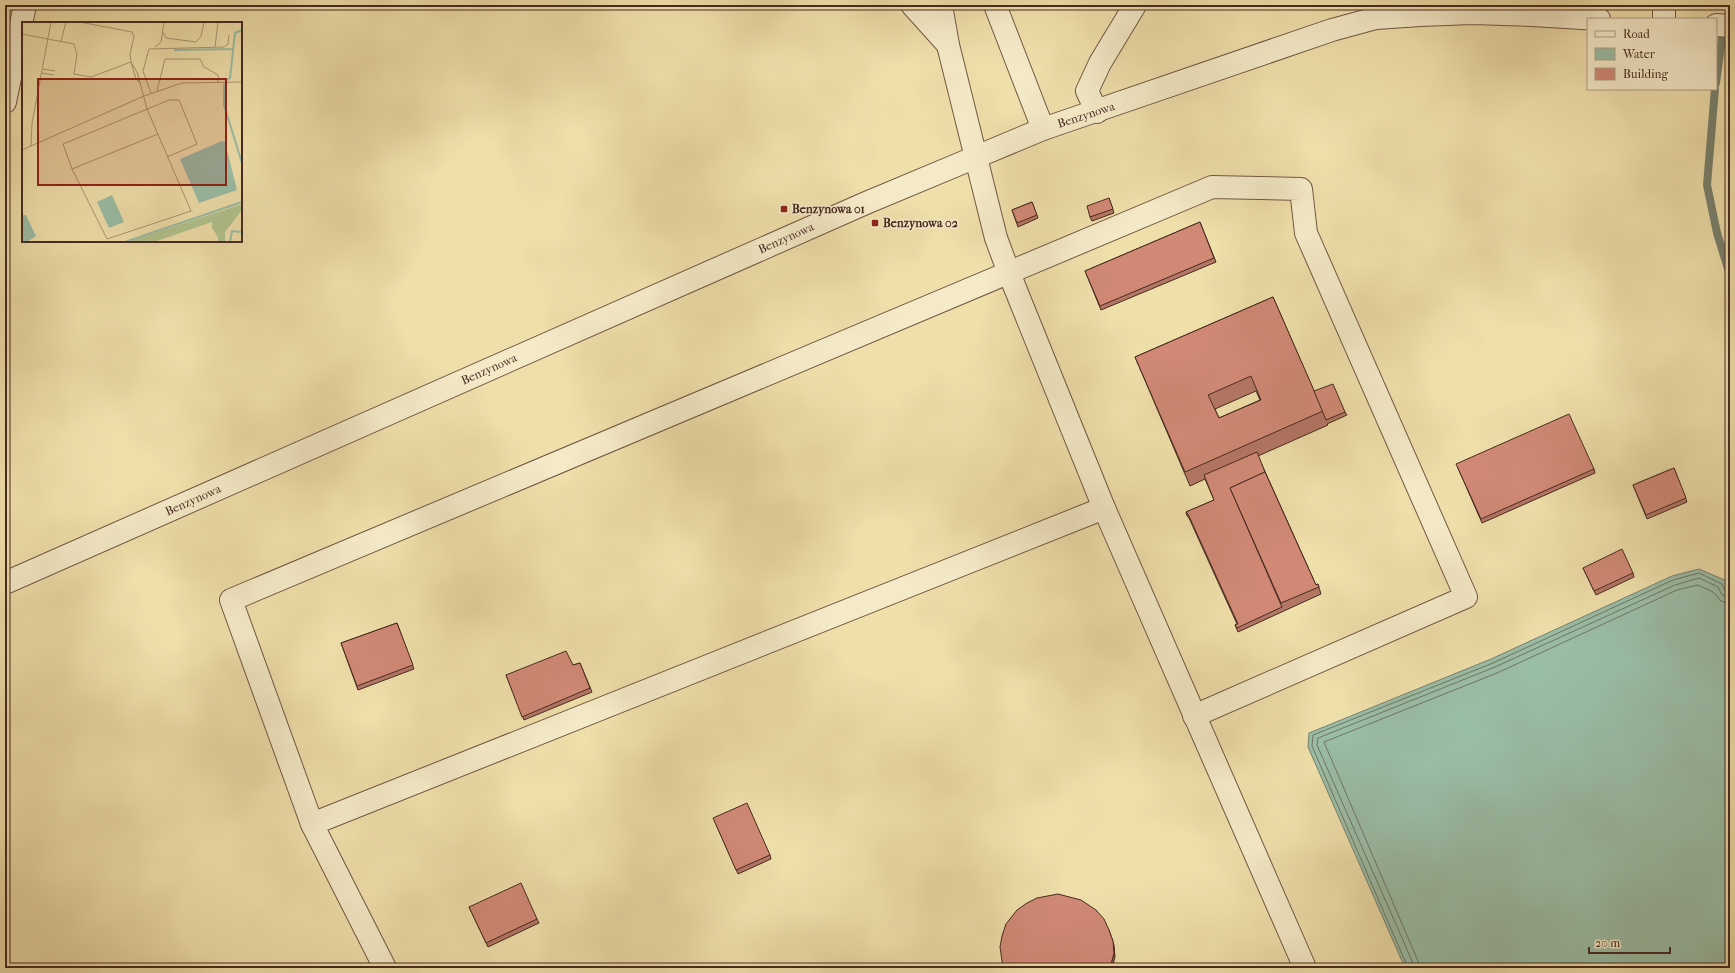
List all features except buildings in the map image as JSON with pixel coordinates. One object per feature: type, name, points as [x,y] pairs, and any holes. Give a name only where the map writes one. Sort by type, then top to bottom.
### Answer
[{"type":"street","points":[[5,102],[25,5]]},
{"type":"street","points":[[912,5],[948,45]]},
{"type":"street","points":[[941,5],[948,45],[996,238],[1009,273],[1104,508],[1305,968]]},
{"type":"street","points":[[995,5],[1043,129]]},
{"type":"street","points":[[1097,112],[1087,90],[1100,63],[1135,5]]},
{"type":"street","points":[[1664,5],[1664,18]]},
{"type":"street","name":"Benzynowa","points":[[5,583],[845,212],[1043,129],[1097,112],[1332,30],[1376,18],[1473,13],[1587,18]]},
{"type":"street","points":[[1717,25],[1730,26]]},
{"type":"street","points":[[385,968],[312,824],[231,600],[1212,187],[1300,189],[1306,233],[1466,597],[1194,716]]},
{"type":"street","points":[[312,824],[1104,508]]},
{"type":"water","points":[[1699,569],[1727,581],[1730,598],[1730,968],[1405,968],[1308,747],[1309,733],[1491,659],[1672,576]]},
{"type":"waterway","points":[[1717,76],[1722,38]]},
{"type":"waterway","points":[[1715,90],[1707,185],[1717,233],[1730,275]]},
{"type":"place","name":"Benzynowa 01","points":[[784,209]]},
{"type":"place","name":"Benzynowa 02","points":[[875,223]]}]
